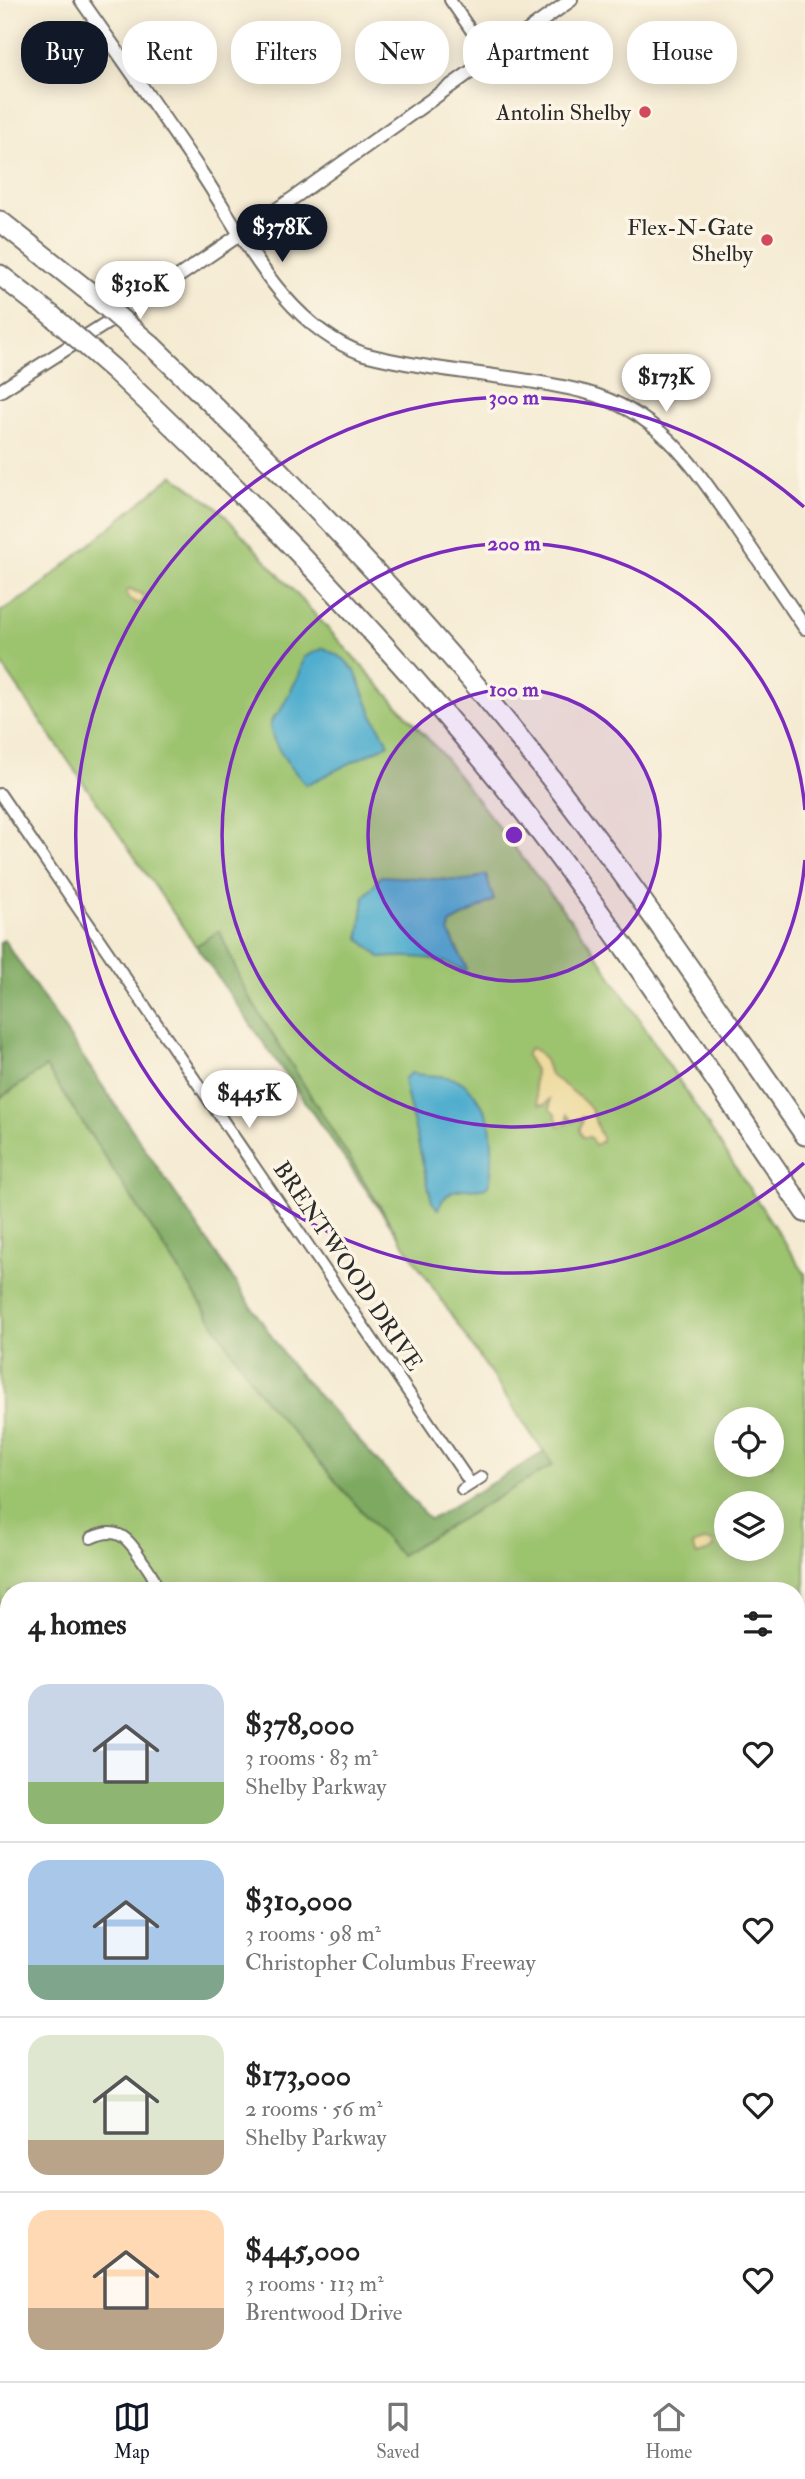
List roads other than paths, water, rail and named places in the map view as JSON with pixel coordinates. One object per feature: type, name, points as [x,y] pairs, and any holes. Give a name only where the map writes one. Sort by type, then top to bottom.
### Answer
[{"type":"highway","points":[[0,221],[153,347],[299,491],[467,676],[534,758],[626,879],[805,1135]]},
{"type":"highway","points":[[0,275],[113,369],[198,449],[339,594],[501,782],[616,937],[805,1212]]},
{"type":"street","points":[[81,0],[201,172],[240,234],[298,313],[324,335],[344,346],[385,359],[582,392],[619,405],[642,417],[665,435],[693,465],[805,628]]},
{"type":"street","points":[[450,0],[464,21]]},
{"type":"street","points":[[541,21],[570,0]]},
{"type":"street","points":[[0,391],[240,234],[463,77]]},
{"type":"street","name":"BRENTWOOD DRIVE","points":[[0,794],[467,1487],[482,1477]]},
{"type":"street","points":[[91,1538],[114,1533],[130,1541],[154,1576],[155,1582]]},
{"type":"water","points":[[324,648],[344,659],[355,671],[374,718],[389,744],[306,785],[278,749],[271,728],[272,719],[279,713],[299,675],[304,657]]},
{"type":"water","points":[[486,875],[494,900],[450,924],[449,932],[467,969],[465,971],[435,960],[413,957],[381,958],[359,938],[364,897],[381,876],[468,881]]},
{"type":"water","points":[[411,1073],[449,1077],[460,1081],[482,1105],[490,1128],[492,1165],[487,1187],[453,1191],[438,1209],[432,1202],[406,1091],[404,1079]]},
{"type":"place","name":"Antolin Shelby","points":[[645,112]]},
{"type":"place","name":"Flex-N-Gate Shelby","points":[[767,240]]}]
